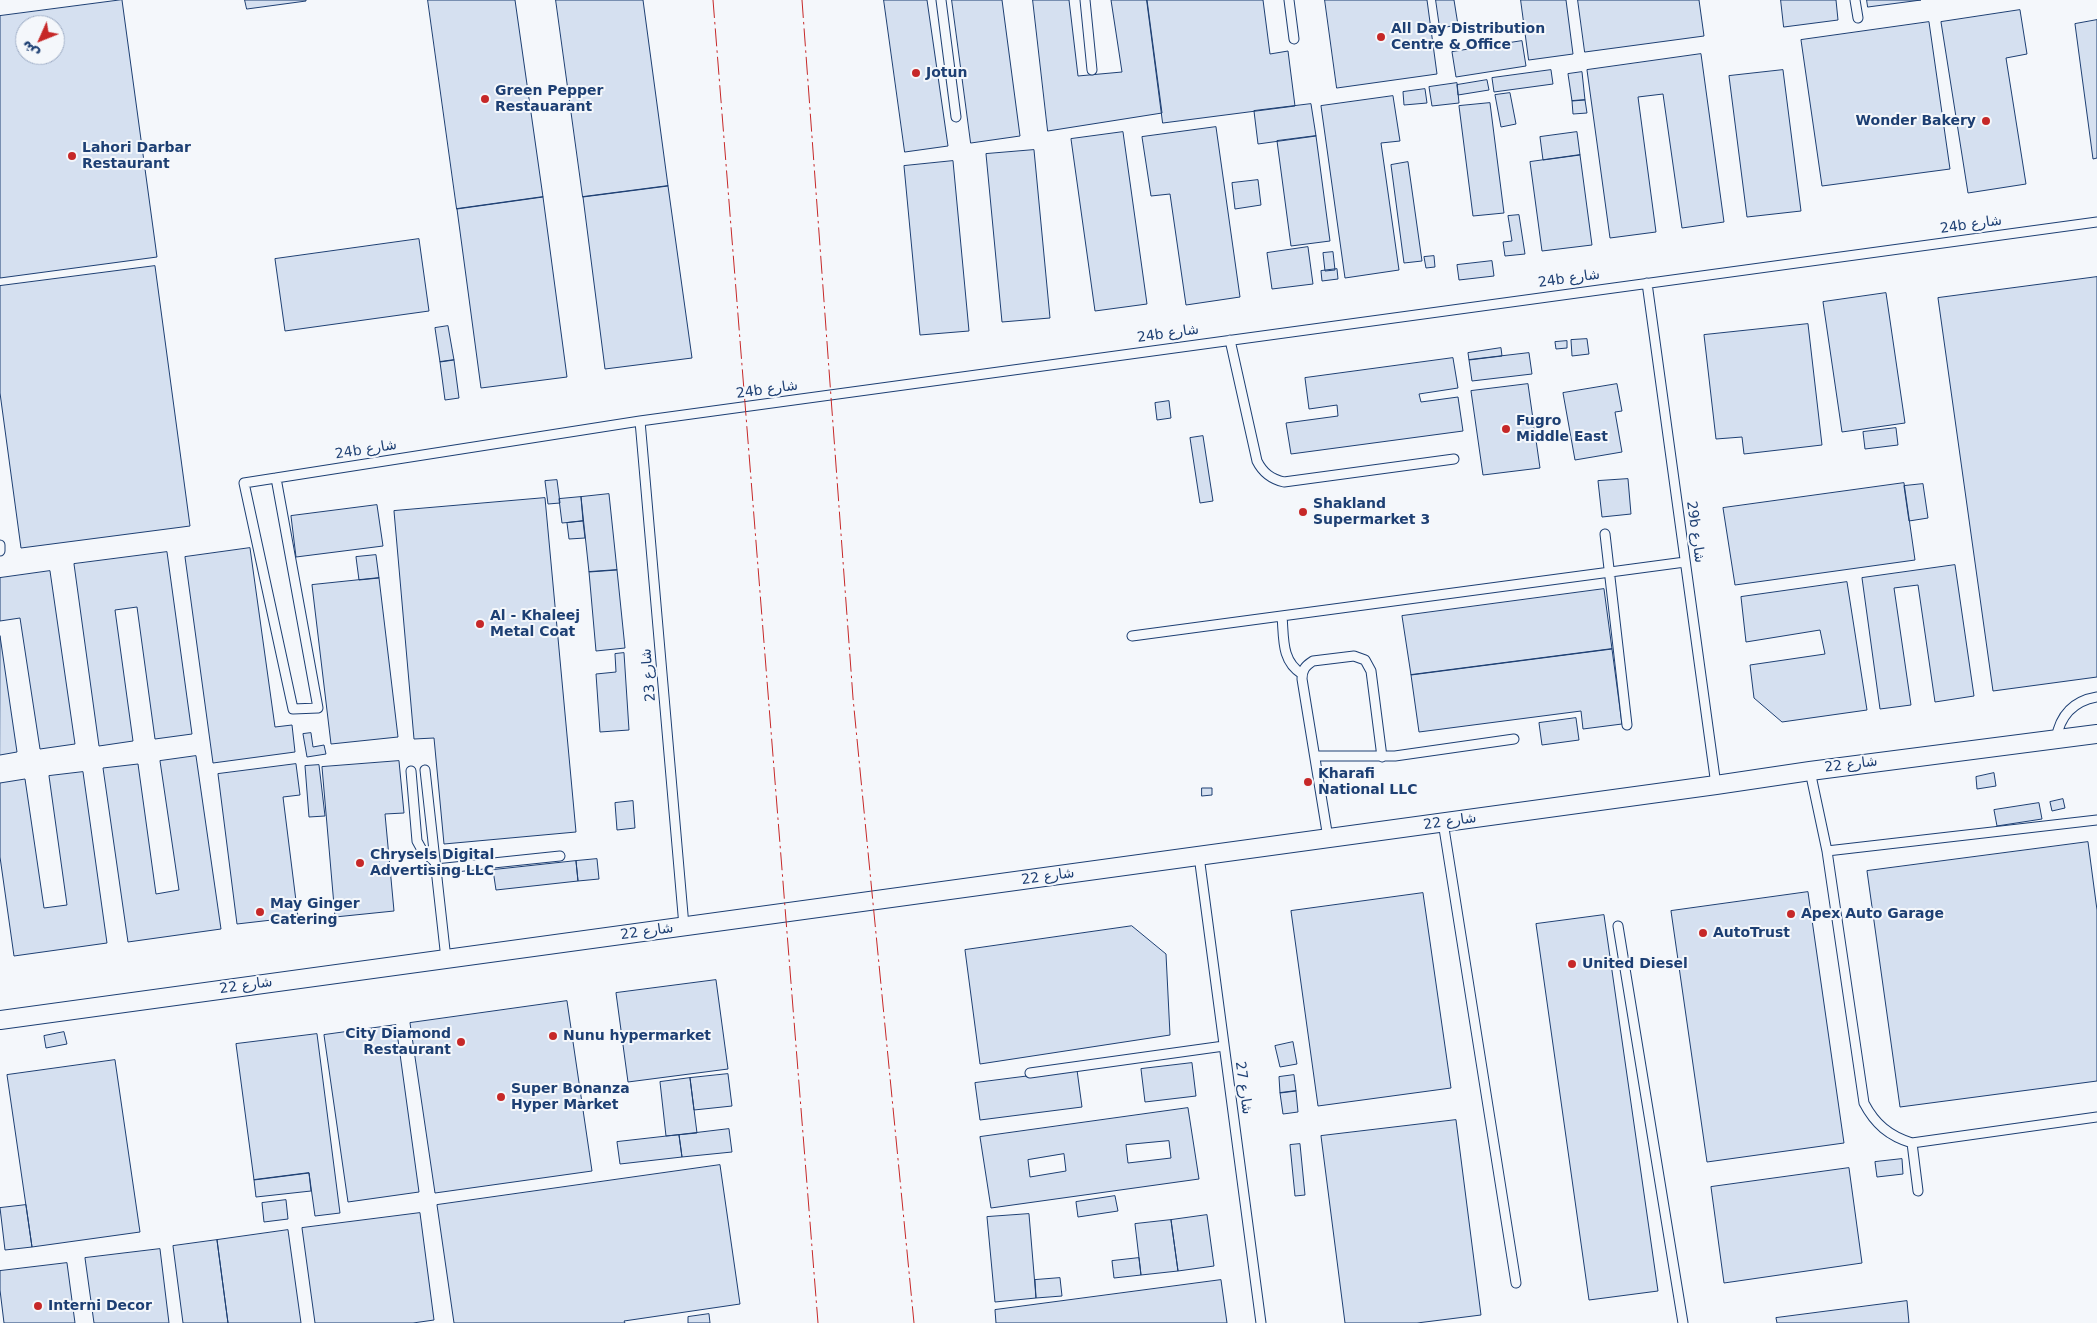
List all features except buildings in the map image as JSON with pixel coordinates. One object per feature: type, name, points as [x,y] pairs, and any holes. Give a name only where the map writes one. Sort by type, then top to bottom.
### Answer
[{"type":"street","name":"شارع 22","points":[[0,1020],[1810,771],[2097,734]]},
{"type":"lane","points":[[942,0],[956,117]]},
{"type":"lane","points":[[1085,0],[1092,70]]},
{"type":"lane","points":[[1290,0],[1294,39]]},
{"type":"lane","points":[[1855,0],[1858,18]]},
{"type":"lane","name":"24b شارع","points":[[276,478],[318,708],[293,709],[244,483],[640,421],[2097,222]]},
{"type":"lane","name":"29b شارع","points":[[1647,283],[1716,785]]},
{"type":"lane","points":[[1230,340],[1257,461],[1260,468],[1270,478],[1284,482],[1454,459]]},
{"type":"lane","name":"شارع 23","points":[[640,421],[684,926]]},
{"type":"lane","points":[[1605,534],[1627,725]]},
{"type":"lane","points":[[0,545],[0,551]]},
{"type":"lane","points":[[1132,636],[1685,562]]},
{"type":"lane","points":[[1282,616],[1286,654],[1292,666],[1302,674]]},
{"type":"lane","points":[[1328,838],[1302,674],[1304,668],[1313,661],[1354,656],[1365,660],[1371,671],[1382,757]]},
{"type":"lane","points":[[2056,739],[2058,728],[2070,709],[2086,700],[2097,697]]},
{"type":"lane","points":[[1315,756],[1382,757],[1514,738]]},
{"type":"lane","points":[[425,770],[446,959]]},
{"type":"lane","points":[[411,771],[417,841],[435,866]]},
{"type":"lane","points":[[1810,771],[1827,851],[1864,1103],[1870,1115],[1879,1126],[1894,1136],[1912,1143],[2097,1117]]},
{"type":"lane","points":[[1827,851],[2097,820]]},
{"type":"lane","points":[[1443,822],[1516,1283]]},
{"type":"lane","points":[[435,866],[560,856]]},
{"type":"lane","name":"شارع 27","points":[[1199,856],[1261,1323]]},
{"type":"lane","points":[[1618,926],[1683,1323]]},
{"type":"lane","points":[[1030,1073],[1224,1046]]},
{"type":"lane","points":[[1912,1143],[1918,1191]]},
{"type":"power","points":[[713,0],[818,1323]]},
{"type":"power","points":[[802,0],[853,698],[914,1323]]},
{"type":"place","name":"All Day Distribution Centre & Office","points":[[1381,37]]},
{"type":"place","name":"Jotun","points":[[916,73]]},
{"type":"place","name":"Green Pepper Restauarant","points":[[485,99]]},
{"type":"place","name":"Wonder Bakery","points":[[1986,121]]},
{"type":"place","name":"Lahori Darbar Restaurant","points":[[72,156]]},
{"type":"place","name":"Fugro Middle East","points":[[1506,429]]},
{"type":"place","name":"Shakland Supermarket 3","points":[[1303,512]]},
{"type":"place","name":"Al - Khaleej Metal Coat","points":[[480,624]]},
{"type":"place","name":"Kharafi National LLC","points":[[1308,782]]},
{"type":"place","name":"Chrysels Digital Advertising LLC","points":[[360,863]]},
{"type":"place","name":"May Ginger Catering","points":[[260,912]]},
{"type":"place","name":"Apex Auto Garage","points":[[1791,914]]},
{"type":"place","name":"AutoTrust","points":[[1703,933]]},
{"type":"place","name":"United Diesel","points":[[1572,964]]},
{"type":"place","name":"Nunu hypermarket","points":[[553,1036]]},
{"type":"place","name":"City Diamond Restaurant","points":[[461,1042]]},
{"type":"place","name":"Super Bonanza Hyper Market","points":[[501,1097]]},
{"type":"place","name":"Interni Decor","points":[[38,1306]]}]
